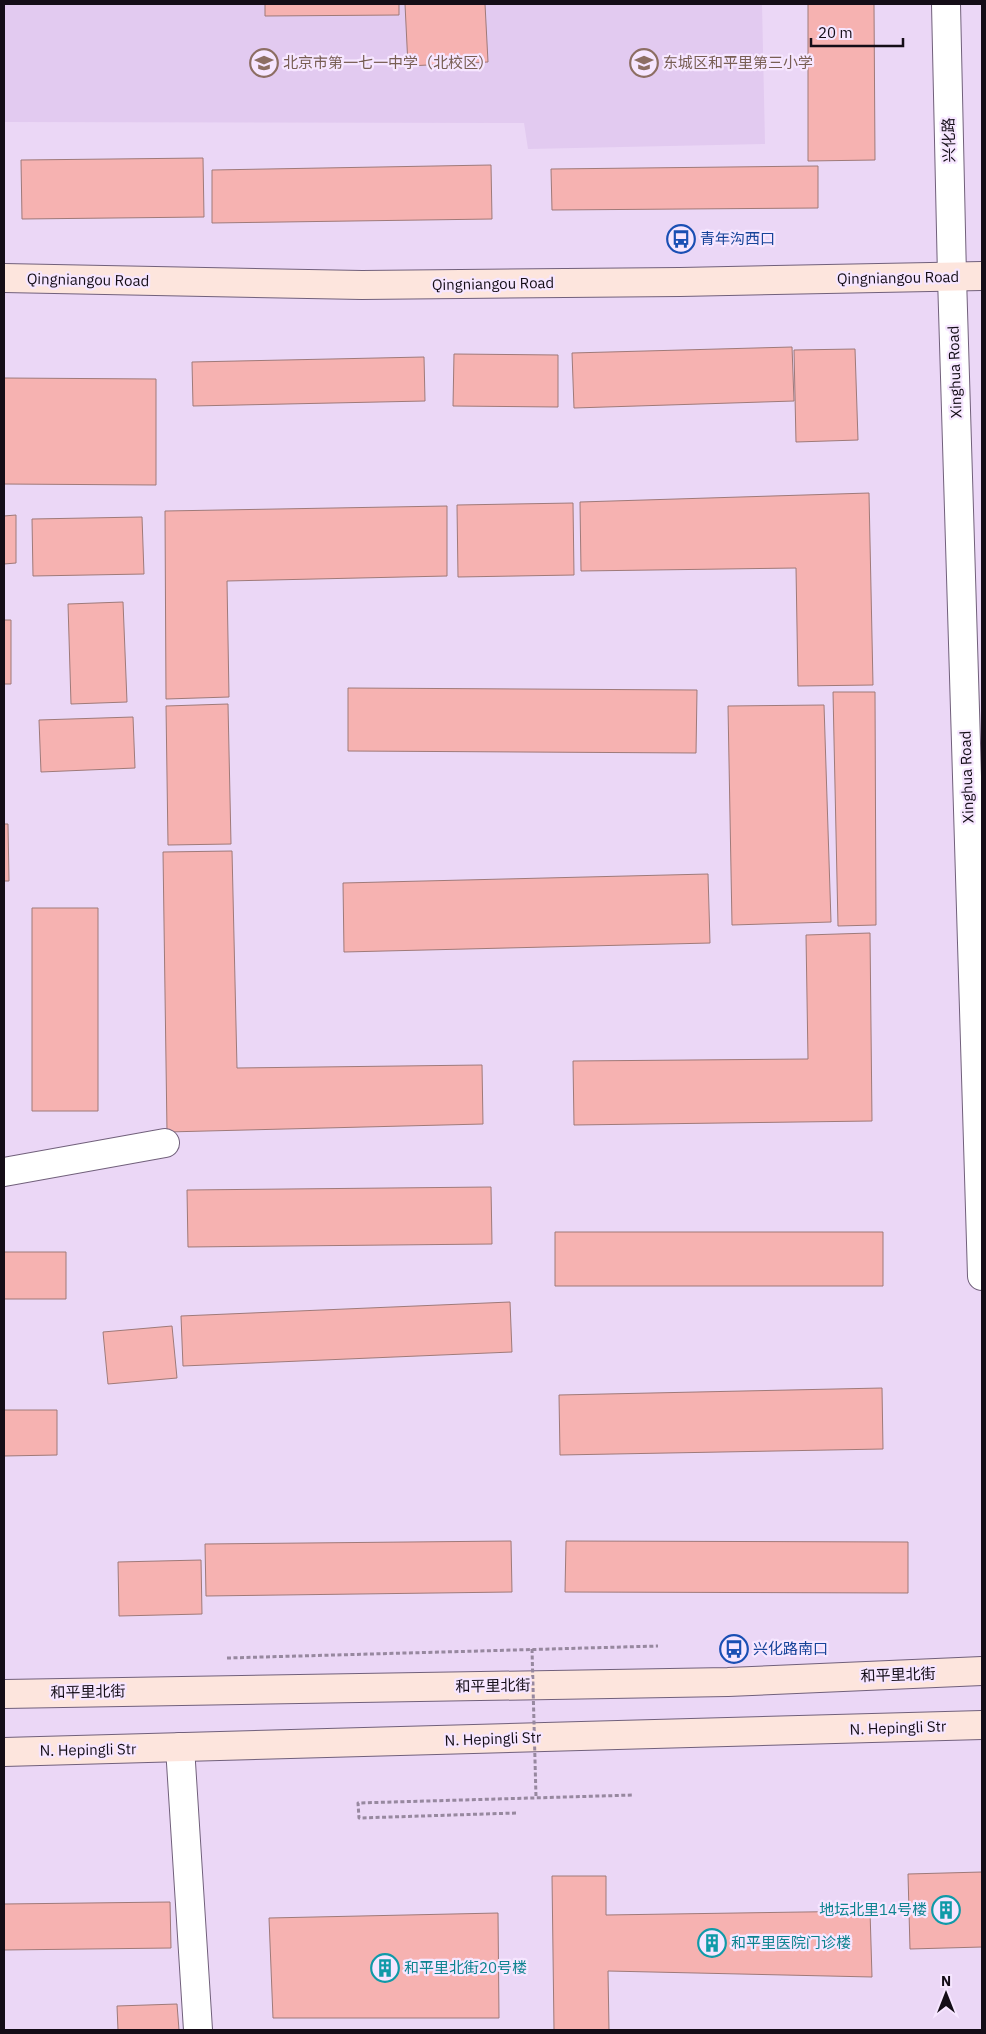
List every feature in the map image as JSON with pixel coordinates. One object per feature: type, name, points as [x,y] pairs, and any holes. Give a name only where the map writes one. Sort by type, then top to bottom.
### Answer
[{"type":"main road","name":"Qingniangou Road","points":[[4,278],[362,285],[982,276]]},
{"type":"main road","name":"和平里北街","points":[[4,1694],[728,1682],[982,1671]]},
{"type":"main road","name":"N. Hepingli Str","points":[[4,1752],[982,1726]]},
{"type":"street","name":"兴化路","points":[[946,4],[952,277]]},
{"type":"street","name":"Xinghua Road","points":[[952,277],[982,1276]]},
{"type":"street","points":[[4,1172],[165,1143]]},
{"type":"street","points":[[180,1747],[198,2030]]},
{"type":"path","points":[[227,1658],[658,1646]]},
{"type":"path","points":[[532,1649],[536,1797]]},
{"type":"path","points":[[516,1813],[359,1818],[358,1802],[634,1795]]},
{"type":"shaded area","name":"北京市第一七一中学（北校区）","points":[[4,4],[762,4],[765,144],[528,149],[524,123],[4,122]]},
{"type":"building","points":[[265,4],[399,4],[399,15],[265,16]]},
{"type":"building","points":[[405,4],[485,4],[488,62],[408,66]]},
{"type":"building","points":[[808,4],[874,4],[875,160],[808,161]]},
{"type":"building","points":[[203,158],[204,217],[22,219],[21,160]]},
{"type":"building","points":[[491,165],[492,219],[212,223],[212,170]]},
{"type":"building","points":[[818,166],[818,208],[552,210],[551,169]]},
{"type":"building","points":[[792,347],[794,401],[574,408],[572,353]]},
{"type":"building","points":[[855,349],[858,440],[796,442],[794,350]]},
{"type":"building","points":[[454,354],[558,355],[558,407],[453,406]]},
{"type":"building","points":[[424,357],[425,401],[193,406],[192,362]]},
{"type":"building","points":[[4,378],[156,379],[156,485],[4,484]]},
{"type":"building","points":[[869,493],[873,685],[798,686],[796,568],[581,571],[580,502]]},
{"type":"building","points":[[573,503],[574,575],[458,577],[457,505]]},
{"type":"building","points":[[447,506],[447,576],[227,581],[229,697],[166,699],[165,511]]},
{"type":"building","points":[[16,515],[16,563],[4,564],[4,516]]},
{"type":"building","points":[[142,517],[144,574],[33,576],[32,519]]},
{"type":"building","points":[[123,602],[127,702],[71,704],[68,604]]},
{"type":"building","points":[[4,620],[11,620],[11,684],[4,684]]},
{"type":"building","points":[[348,688],[697,690],[696,753],[348,751]]},
{"type":"building","points":[[833,692],[875,692],[876,925],[838,926]]},
{"type":"building","points":[[228,704],[231,844],[168,845],[166,706]]},
{"type":"building","points":[[824,705],[831,922],[732,925],[728,706]]},
{"type":"building","points":[[133,717],[135,768],[41,772],[39,720]]},
{"type":"building","points":[[4,824],[8,824],[9,881],[4,881]]},
{"type":"building","points":[[232,851],[237,1068],[482,1065],[483,1124],[167,1132],[163,852]]},
{"type":"building","points":[[708,874],[710,943],[344,952],[343,883]]},
{"type":"building","points":[[32,908],[98,908],[98,1111],[32,1111]]},
{"type":"building","points":[[870,933],[872,1121],[574,1125],[573,1061],[808,1059],[806,935]]},
{"type":"building","points":[[491,1187],[492,1244],[188,1247],[187,1190]]},
{"type":"building","points":[[555,1232],[883,1232],[883,1286],[555,1286]]},
{"type":"building","points":[[4,1252],[66,1252],[66,1299],[4,1299]]},
{"type":"building","points":[[510,1302],[512,1352],[183,1366],[181,1316]]},
{"type":"building","points":[[172,1326],[177,1378],[108,1384],[103,1332]]},
{"type":"building","points":[[882,1388],[883,1449],[560,1455],[559,1395]]},
{"type":"building","points":[[4,1410],[57,1410],[57,1455],[4,1456]]},
{"type":"building","points":[[511,1541],[512,1592],[206,1596],[205,1544]]},
{"type":"building","points":[[566,1541],[908,1542],[908,1593],[565,1592]]},
{"type":"building","points":[[201,1560],[202,1614],[119,1616],[118,1562]]},
{"type":"building","name":"地坛北里14号楼","points":[[982,1872],[982,1947],[910,1949],[908,1874]]},
{"type":"building","name":"和平里医院门诊楼","points":[[552,1876],[606,1876],[606,1915],[870,1911],[872,1977],[608,1971],[609,2030],[554,2030]]},
{"type":"building","points":[[170,1902],[171,1948],[4,1950],[4,1904]]},
{"type":"building","name":"和平里北街20号楼","points":[[498,1913],[499,2018],[273,2018],[269,1918]]},
{"type":"building","points":[[177,2004],[179,2030],[118,2030],[117,2006]]},
{"type":"place","name":"北京市第一七一中学（北校区）","points":[[264,63]]},
{"type":"place","name":"东城区和平里第三小学","points":[[644,63]]},
{"type":"place","name":"青年沟西口","points":[[681,239]]},
{"type":"place","name":"兴化路南口","points":[[734,1649]]},
{"type":"place","name":"地坛北里14号楼","points":[[946,1910]]},
{"type":"place","name":"和平里医院门诊楼","points":[[712,1943]]},
{"type":"place","name":"和平里北街20号楼","points":[[385,1968]]}]
